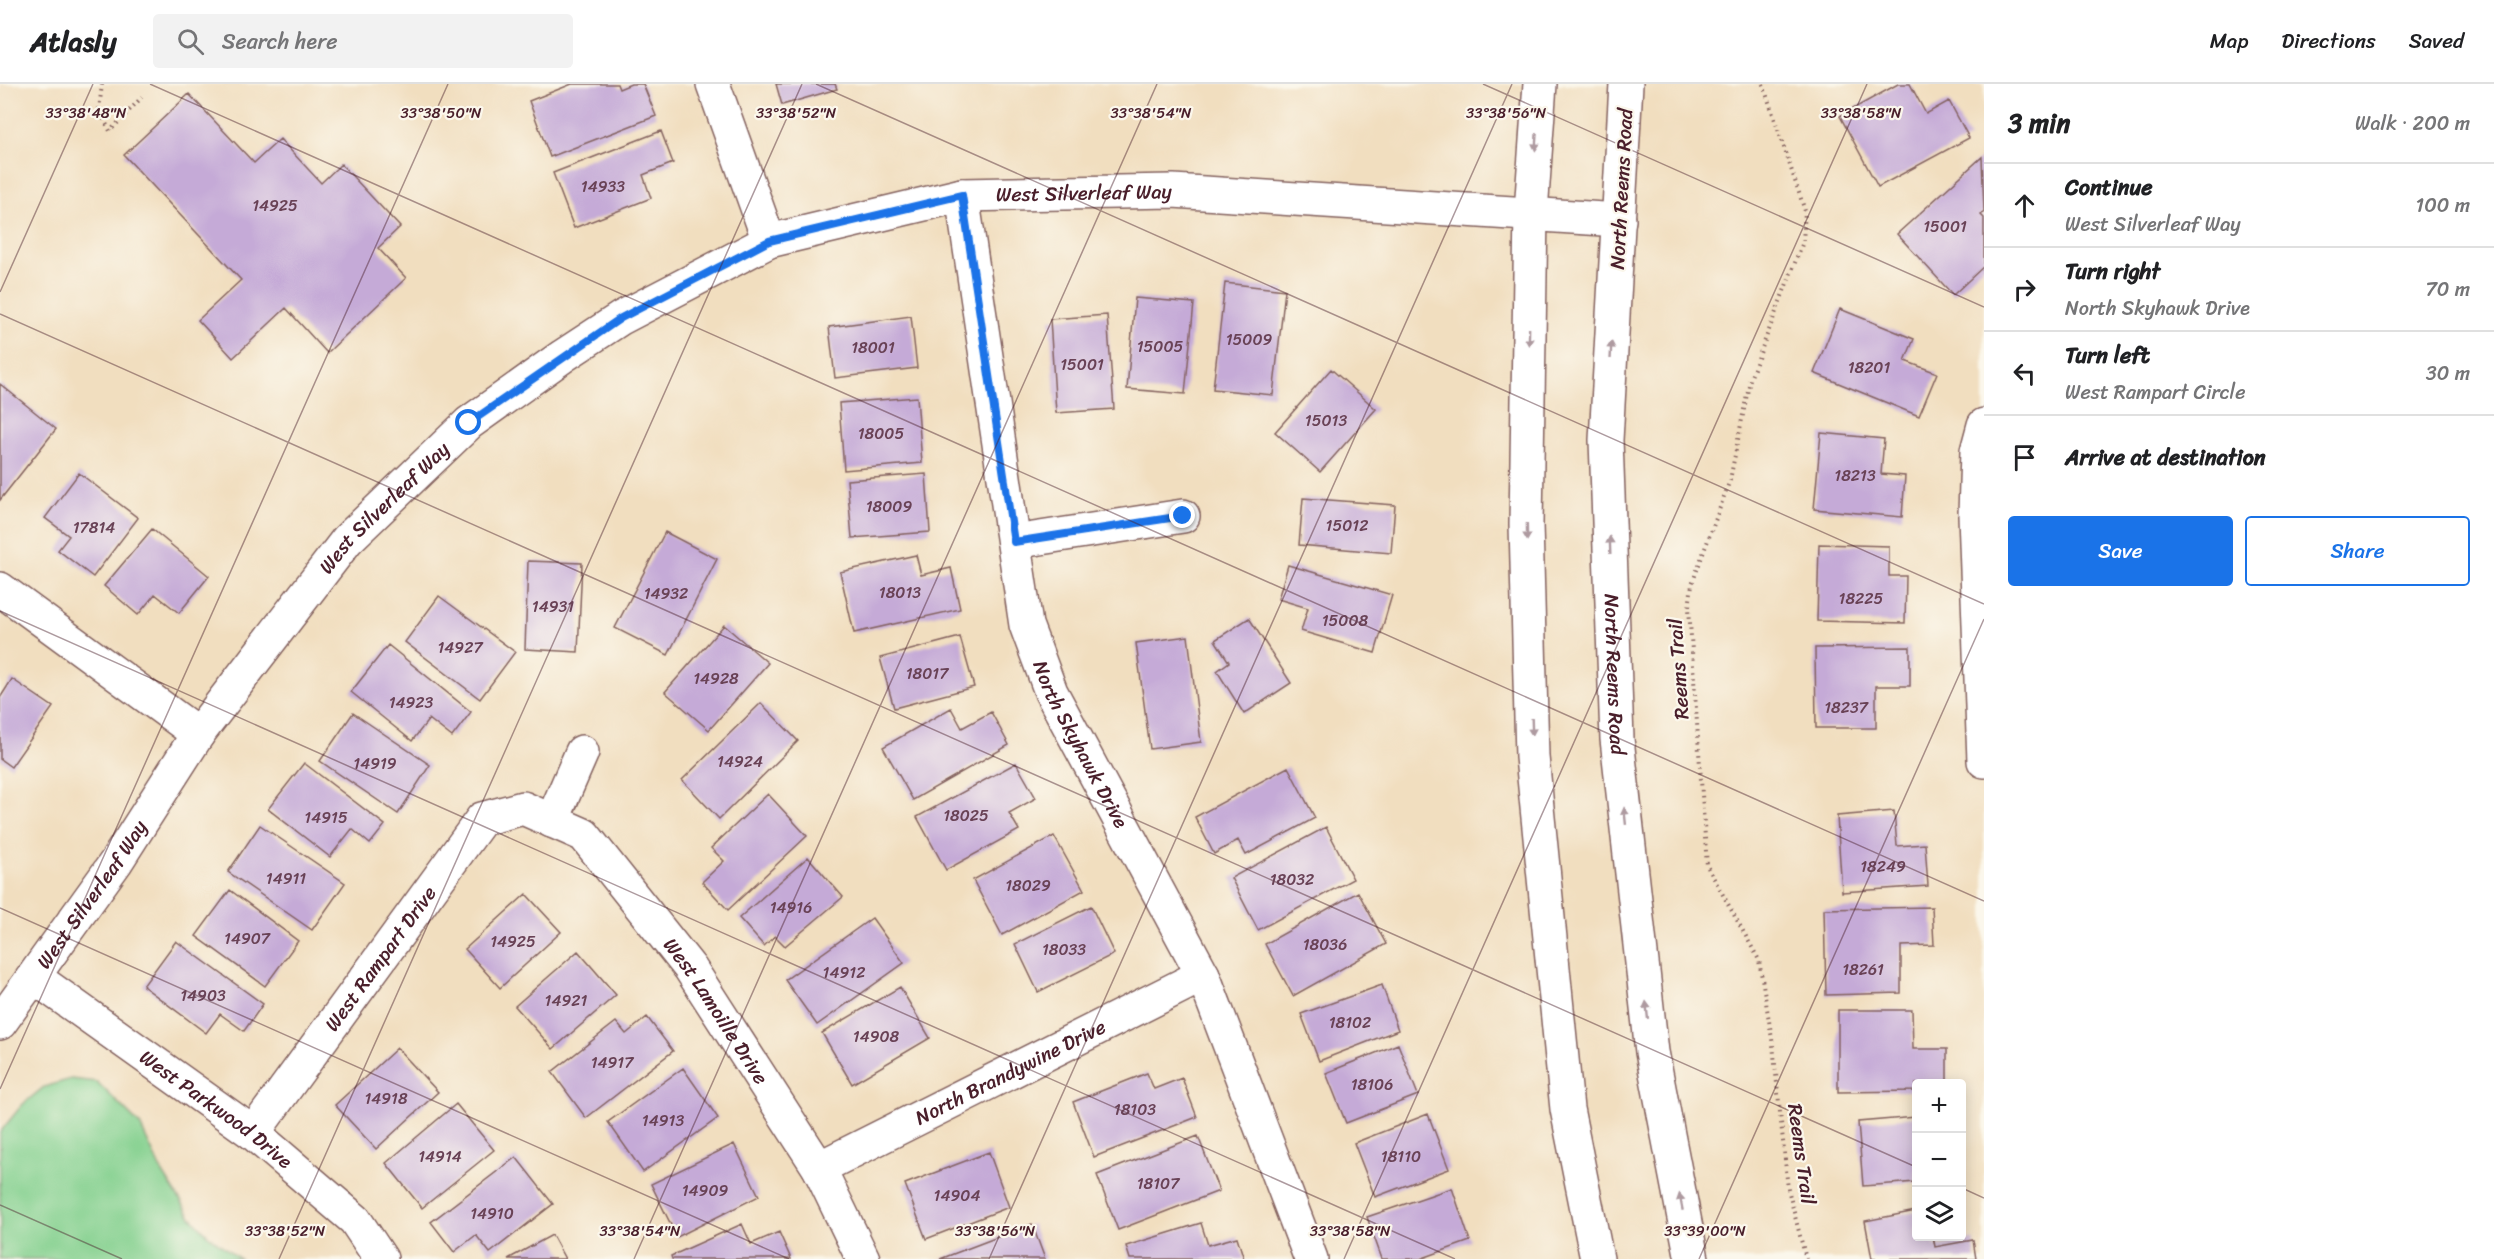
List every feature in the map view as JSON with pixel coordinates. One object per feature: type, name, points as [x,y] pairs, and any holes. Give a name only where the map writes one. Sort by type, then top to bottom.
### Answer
[{"type":"street","points":[[713,84],[769,241]]},
{"type":"street","points":[[1540,84],[1531,212],[1526,524],[1532,757],[1567,1108],[1597,1259]]},
{"type":"street","name":"North Reems Road","points":[[1626,84],[1606,440],[1617,739],[1652,1052],[1692,1259]]},
{"type":"street","name":"West Silverleaf Way","points":[[0,1023],[116,862],[198,734],[346,540],[469,423],[621,318],[769,241],[962,195],[1173,190],[1531,212],[1619,220]]},
{"type":"street","name":"North Skyhawk Drive","points":[[962,195],[1026,625],[1051,692],[1203,975],[1311,1259]]},
{"type":"street","points":[[1984,425],[1977,451],[1975,515],[1984,760]]},
{"type":"street","points":[[1014,542],[1183,516]]},
{"type":"street","points":[[0,589],[198,734]]},
{"type":"street","points":[[537,815],[582,753]]},
{"type":"street","name":"West Rampart Drive","points":[[253,1133],[482,819],[537,815]]},
{"type":"street","name":"West Lamoille Drive","points":[[537,815],[584,835],[690,968],[819,1168],[863,1259]]},
{"type":"street","name":"North Brandywine Drive","points":[[819,1168],[1203,975]]},
{"type":"street","name":"West Parkwood Drive","points":[[34,977],[253,1133],[355,1220],[381,1259]]},
{"type":"path","points":[[102,84],[99,110],[110,131],[142,97]]},
{"type":"path","name":"Reems Trail","points":[[1763,84],[1805,211],[1803,242],[1750,379],[1730,480],[1692,584],[1689,608],[1707,866],[1759,960],[1773,1045],[1788,1189],[1806,1259]]},
{"type":"green space","points":[[71,1079],[97,1082],[140,1125],[161,1170],[191,1217],[208,1235],[240,1259],[0,1259],[0,1132],[22,1105],[44,1087]]},
{"type":"building","points":[[572,84],[617,84],[619,89],[631,84],[643,84],[656,116],[550,157],[529,101]]},
{"type":"building","points":[[776,84],[835,84],[837,89],[782,105]]},
{"type":"building","points":[[1898,84],[1910,84],[1926,114],[1949,101],[1969,138],[1878,187],[1840,116]]},
{"type":"building","points":[[189,94],[254,163],[280,139],[321,183],[341,164],[400,227],[378,248],[406,278],[327,353],[286,308],[233,358],[198,320],[241,280],[124,155]]},
{"type":"building","points":[[661,131],[673,163],[643,175],[651,198],[574,228],[553,173]]},
{"type":"building","points":[[1982,157],[1984,212],[1981,215],[1984,218],[1984,266],[1953,295],[1897,234]]},
{"type":"building","points":[[1225,283],[1285,290],[1273,395],[1213,389]]},
{"type":"building","points":[[1135,298],[1194,303],[1185,394],[1127,389]]},
{"type":"building","points":[[1840,309],[1914,339],[1905,361],[1937,373],[1919,416],[1814,373]]},
{"type":"building","points":[[1107,315],[1114,409],[1056,413],[1050,319]]},
{"type":"building","points":[[911,316],[917,368],[835,378],[829,327]]},
{"type":"building","points":[[1331,369],[1376,409],[1320,472],[1275,432]]},
{"type":"building","points":[[0,384],[56,429],[0,500]]},
{"type":"building","points":[[917,397],[922,463],[844,470],[839,403]]},
{"type":"building","points":[[1821,433],[1884,439],[1881,474],[1905,476],[1902,517],[1814,509]]},
{"type":"building","points":[[79,473],[138,518],[93,577],[58,550],[69,536],[45,518]]},
{"type":"building","points":[[926,474],[930,532],[852,538],[847,480]]},
{"type":"building","points":[[1303,498],[1395,505],[1391,553],[1299,545]]},
{"type":"building","points":[[152,529],[209,576],[179,613],[155,594],[138,615],[104,586]]},
{"type":"building","points":[[665,532],[717,559],[668,655],[615,628]]},
{"type":"building","points":[[1819,544],[1889,546],[1889,576],[1906,576],[1905,623],[1817,621]]},
{"type":"building","points":[[916,555],[921,575],[951,568],[960,609],[854,633],[840,572]]},
{"type":"building","points":[[528,561],[582,563],[578,652],[525,649]]},
{"type":"building","points":[[1288,565],[1392,595],[1375,653],[1301,631],[1308,608],[1278,599]]},
{"type":"building","points":[[439,596],[515,652],[480,699],[405,642]]},
{"type":"building","points":[[1249,618],[1291,683],[1244,714],[1217,671],[1229,662],[1215,640]]},
{"type":"building","points":[[724,625],[768,663],[709,730],[665,692]]},
{"type":"building","points":[[1188,636],[1201,742],[1150,749],[1136,643]]},
{"type":"building","points":[[960,637],[974,687],[894,708],[880,658]]},
{"type":"building","points":[[388,645],[471,712],[452,737],[429,719],[412,741],[351,692]]},
{"type":"building","points":[[1910,647],[1910,686],[1876,686],[1876,728],[1816,728],[1815,648]]},
{"type":"building","points":[[12,679],[53,707],[11,767],[0,759],[0,698]]},
{"type":"building","points":[[761,703],[798,741],[719,819],[682,780]]},
{"type":"building","points":[[951,708],[962,728],[991,712],[1009,745],[913,800],[883,747]]},
{"type":"building","points":[[353,713],[430,765],[398,814],[320,761]]},
{"type":"building","points":[[304,763],[385,825],[370,844],[352,829],[330,857],[268,809]]},
{"type":"building","points":[[1016,763],[1036,798],[1009,813],[1019,830],[946,870],[917,817]]},
{"type":"building","points":[[1288,767],[1315,818],[1246,855],[1238,840],[1214,854],[1195,817]]},
{"type":"building","points":[[768,794],[807,836],[728,910],[702,882],[724,861],[711,848]]},
{"type":"building","points":[[1894,811],[1897,846],[1925,844],[1928,886],[1842,892],[1837,816]]},
{"type":"building","points":[[260,825],[345,883],[312,930],[228,872]]},
{"type":"building","points":[[1326,827],[1353,879],[1258,930],[1231,878]]},
{"type":"building","points":[[1054,836],[1084,890],[1002,935],[973,880]]},
{"type":"building","points":[[808,857],[843,897],[785,946],[775,936],[764,946],[739,918]]},
{"type":"building","points":[[230,890],[298,941],[265,986],[196,936]]},
{"type":"building","points":[[1358,892],[1386,944],[1293,996],[1265,944]]},
{"type":"building","points":[[526,894],[561,932],[500,988],[465,949]]},
{"type":"building","points":[[1091,906],[1114,954],[1038,992],[1015,944]]},
{"type":"building","points":[[1932,907],[1934,945],[1901,946],[1901,993],[1826,995],[1824,909]]},
{"type":"building","points":[[872,918],[904,963],[817,1025],[785,980]]},
{"type":"building","points":[[176,941],[263,1004],[244,1031],[220,1014],[206,1033],[143,986]]},
{"type":"building","points":[[578,951],[616,995],[553,1049],[515,1006]]},
{"type":"building","points":[[1382,985],[1398,1030],[1319,1061],[1301,1014]]},
{"type":"building","points":[[900,987],[930,1038],[852,1084],[822,1033]]},
{"type":"building","points":[[1838,1010],[1912,1010],[1913,1049],[1947,1049],[1947,1079],[1912,1079],[1912,1091],[1838,1092]]},
{"type":"building","points":[[647,1017],[673,1051],[586,1118],[552,1072],[616,1022],[626,1034]]},
{"type":"building","points":[[1398,1044],[1418,1095],[1346,1123],[1326,1073]]},
{"type":"building","points":[[397,1048],[438,1092],[376,1149],[335,1105]]},
{"type":"building","points":[[683,1068],[718,1118],[643,1172],[608,1122]]},
{"type":"building","points":[[1147,1073],[1154,1089],[1182,1078],[1197,1117],[1094,1157],[1073,1102]]},
{"type":"building","points":[[456,1104],[494,1150],[422,1208],[386,1163]]},
{"type":"building","points":[[1428,1114],[1449,1169],[1375,1197],[1354,1143]]},
{"type":"building","points":[[1912,1117],[1912,1182],[1863,1186],[1858,1122]]},
{"type":"building","points":[[1198,1136],[1219,1191],[1118,1230],[1097,1175]]},
{"type":"building","points":[[734,1144],[759,1196],[677,1237],[651,1184]]},
{"type":"building","points":[[989,1152],[1009,1207],[926,1239],[905,1184]]},
{"type":"building","points":[[516,1157],[553,1204],[490,1253],[476,1235],[454,1252],[431,1222]]},
{"type":"building","points":[[1452,1188],[1470,1241],[1420,1259],[1382,1259],[1367,1217]]},
{"type":"building","points":[[1912,1212],[1912,1241],[1934,1241],[1935,1247],[1973,1240],[1976,1259],[1872,1259],[1865,1221]]},
{"type":"building","points":[[1201,1223],[1208,1245],[1237,1237],[1244,1259],[1130,1259],[1126,1246]]},
{"type":"building","points":[[742,1224],[751,1244],[779,1232],[791,1259],[672,1259],[671,1256]]},
{"type":"building","points":[[1032,1224],[1045,1259],[940,1259]]},
{"type":"building","points":[[552,1235],[565,1259],[508,1259]]},
{"type":"route","points":[[469,423],[621,318],[769,241],[962,195],[1014,542],[1183,516]]}]
